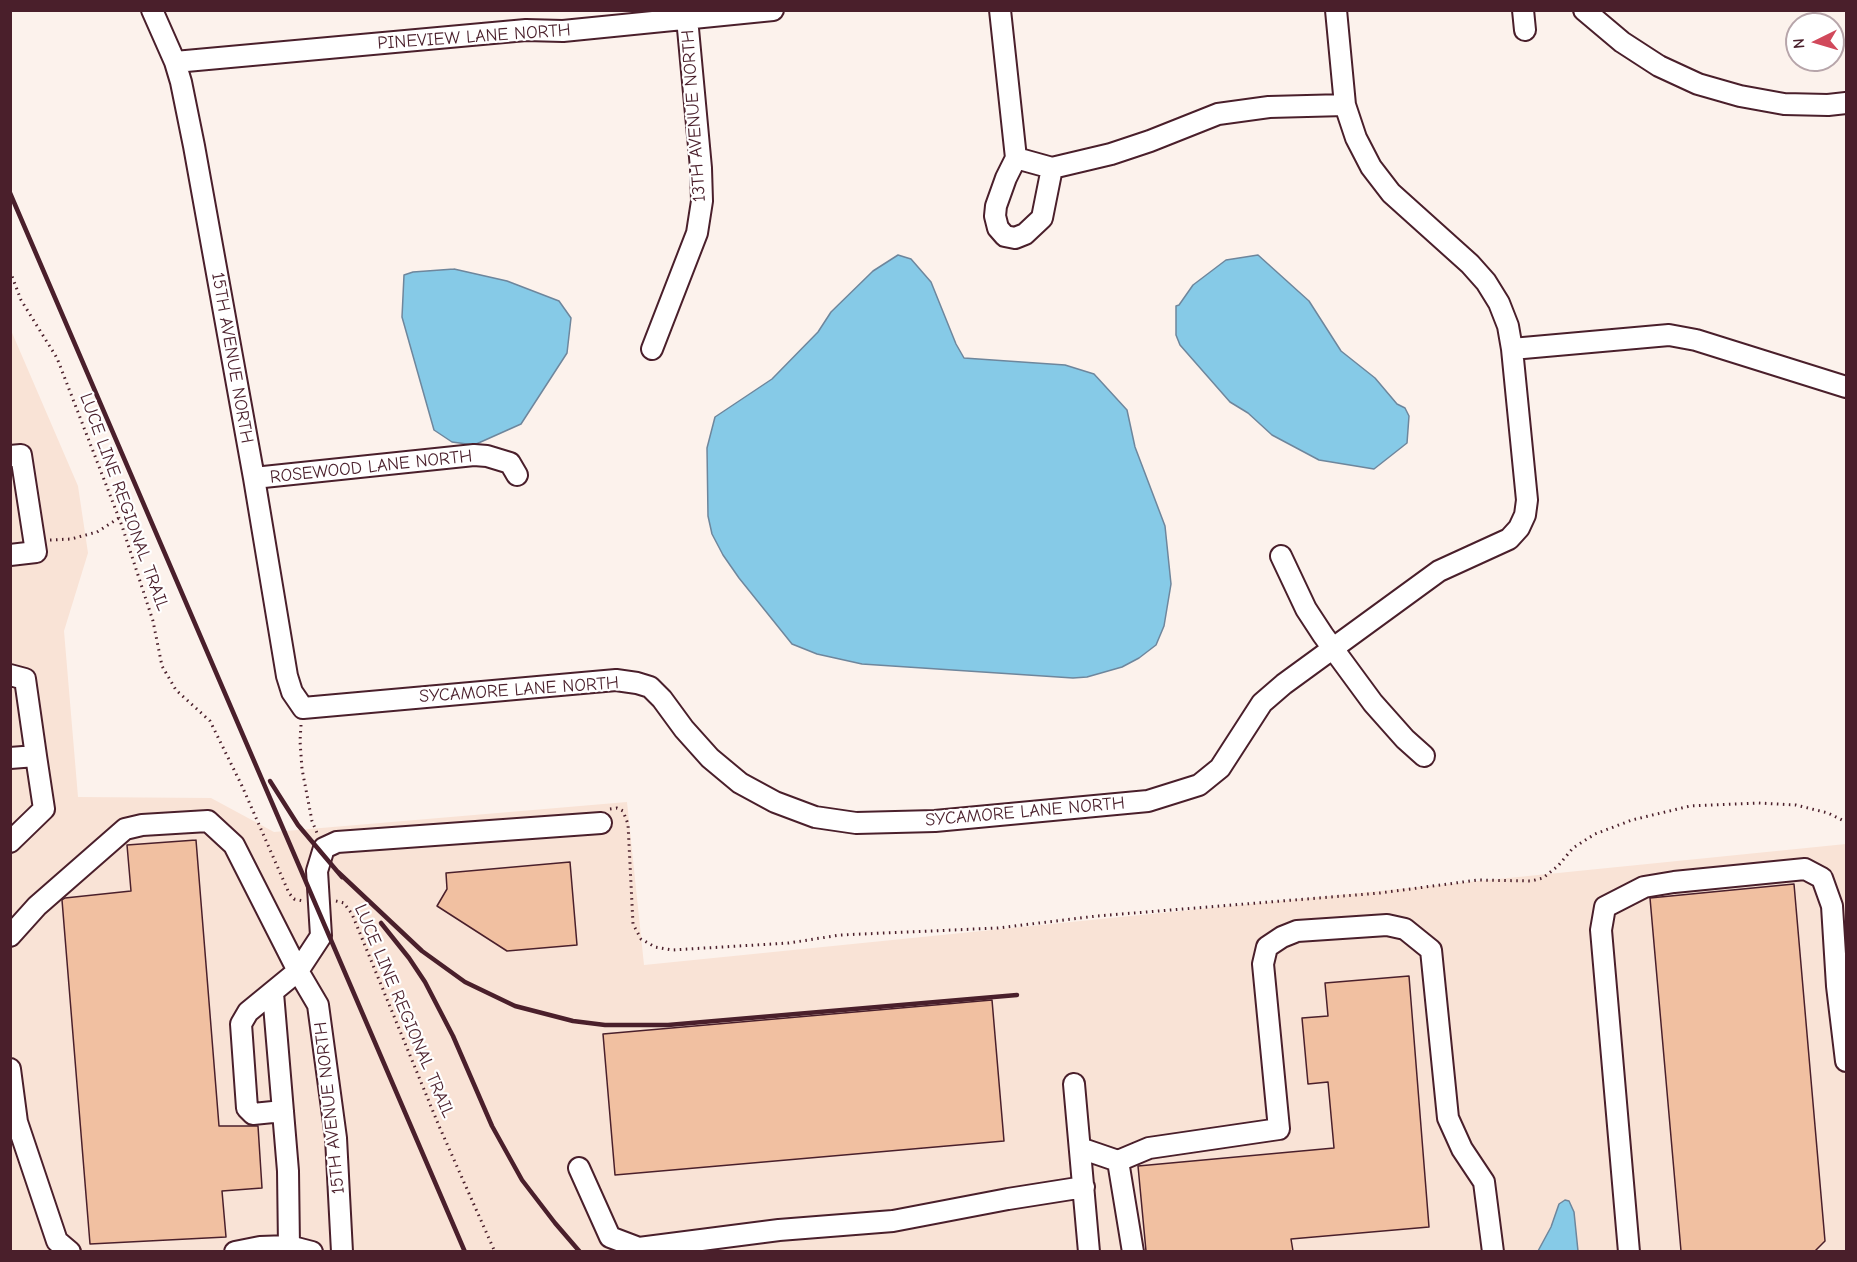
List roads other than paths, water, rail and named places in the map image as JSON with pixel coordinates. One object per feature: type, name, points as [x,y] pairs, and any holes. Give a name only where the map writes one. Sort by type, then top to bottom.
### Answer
[{"type":"street","name":"15TH AVENUE NORTH","points":[[152,10],[175,62],[194,146],[287,676],[292,692],[303,708]]},
{"type":"street","name":"PINEVIEW LANE NORTH","points":[[175,62],[773,10]]},
{"type":"street","points":[[1000,10],[1016,158],[996,206],[995,216],[998,228],[1005,236],[1015,238],[1025,234],[1042,218],[1052,168]]},
{"type":"street","name":"SYCAMORE LANE NORTH","points":[[303,708],[616,680],[637,682],[650,687],[710,758],[740,783],[775,802],[815,817],[856,823],[912,822],[1148,801],[1199,785],[1220,768],[1262,703],[1438,571],[1509,539],[1519,528],[1525,515],[1527,500],[1508,326],[1499,303],[1486,282],[1470,264],[1391,193],[1371,167],[1356,138],[1345,105],[1336,10]]},
{"type":"street","points":[[1522,10],[1525,30]]},
{"type":"street","points":[[1584,10],[1622,42],[1659,66],[1698,84],[1740,96],[1784,104],[1846,103]]},
{"type":"street","name":"13TH AVENUE NORTH","points":[[652,349],[698,233],[702,201],[687,18]]},
{"type":"street","points":[[1016,158],[1052,168],[1111,154],[1218,114],[1269,107],[1345,105]]},
{"type":"street","points":[[1512,349],[1669,335],[1696,340],[1846,387]]},
{"type":"street","points":[[10,456],[21,455],[36,552],[10,555]]},
{"type":"street","name":"ROSEWOOD LANE NORTH","points":[[254,478],[474,455],[487,456],[510,463],[517,475]]},
{"type":"street","points":[[1281,556],[1306,609],[1333,648],[1373,703],[1405,739],[1424,756]]},
{"type":"street","points":[[10,675],[25,679],[44,809],[10,842]]},
{"type":"street","points":[[10,758],[36,756]]},
{"type":"street","name":"15TH AVENUE NORTH","points":[[10,936],[37,906],[125,829],[142,825],[208,821],[220,831],[234,845],[298,971],[318,1005],[336,1138],[342,1251]]},
{"type":"street","points":[[283,1111],[253,1114],[247,1108],[241,1024],[248,1012],[298,971],[321,936],[317,871],[324,848],[337,842],[601,823]]},
{"type":"street","points":[[1629,1251],[1601,930],[1605,907],[1644,887],[1674,882],[1805,868],[1822,878],[1832,906],[1837,986],[1846,1061]]},
{"type":"street","points":[[1080,1148],[1118,1161],[1149,1148],[1279,1129],[1263,964],[1268,947],[1296,931],[1387,925],[1406,929],[1431,950],[1448,1118],[1462,1149],[1484,1182],[1493,1251]]},
{"type":"street","points":[[273,993],[289,1196],[289,1246]]},
{"type":"street","points":[[10,1069],[17,1122],[57,1241],[70,1251]]},
{"type":"street","points":[[1074,1084],[1089,1251]]},
{"type":"street","points":[[1118,1161],[1133,1251]]},
{"type":"street","points":[[579,1168],[610,1237],[629,1248],[778,1230],[893,1221],[1084,1187]]},
{"type":"street","points":[[235,1251],[260,1246],[289,1246],[312,1251]]},
{"type":"water","points":[[898,255],[911,259],[931,282],[964,358],[1065,365],[1094,374],[1127,410],[1135,447],[1165,526],[1171,584],[1164,626],[1156,645],[1139,658],[1122,667],[1087,677],[1073,678],[862,664],[817,654],[792,644],[723,555],[712,534],[708,516],[707,448],[715,417],[772,379],[818,332],[831,312],[873,271]]},
{"type":"water","points":[[1258,255],[1309,301],[1341,351],[1375,378],[1397,404],[1405,408],[1409,416],[1407,443],[1374,469],[1319,460],[1272,435],[1248,413],[1230,402],[1180,345],[1176,335],[1176,306],[1193,285],[1226,260]]},
{"type":"water","points":[[454,269],[507,281],[559,301],[571,318],[567,353],[521,424],[474,445],[452,442],[434,430],[402,317],[404,275],[413,272]]},
{"type":"water","points":[[1565,1200],[1569,1201],[1574,1212],[1578,1251],[1538,1251],[1551,1227],[1559,1204]]},
{"type":"railway","points":[[10,193],[465,1252]]},
{"type":"railway","points":[[270,781],[298,825],[342,877]]},
{"type":"railway","points":[[338,872],[422,951],[465,982],[515,1006],[573,1021],[605,1025],[668,1025],[1017,995]]},
{"type":"railway","points":[[381,923],[425,982],[453,1036],[492,1126],[522,1180],[580,1252]]}]
